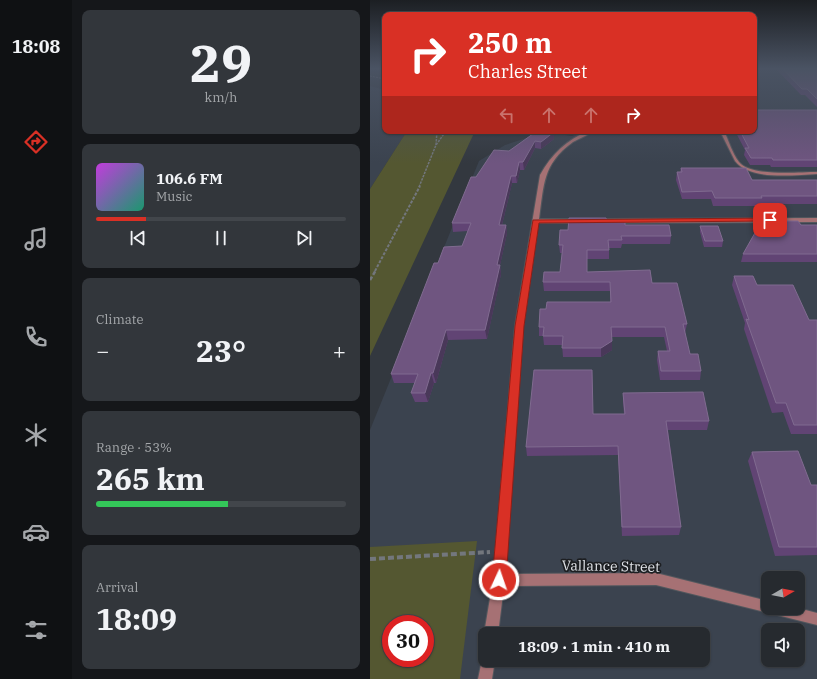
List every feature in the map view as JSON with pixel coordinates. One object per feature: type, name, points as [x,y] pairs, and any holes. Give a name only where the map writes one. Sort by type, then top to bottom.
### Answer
[{"type":"street","points":[[492,627],[499,580],[500,551],[519,326],[543,175],[547,166],[560,151],[579,137],[586,134]]},
{"type":"street","points":[[590,221],[817,220]]},
{"type":"street","points":[[536,221],[583,221]]},
{"type":"street","name":"Vallance Street","points":[[499,580],[656,579],[761,605]]},
{"type":"street","points":[[796,615],[816,621]]},
{"type":"street","points":[[485,679],[487,667]]},
{"type":"lane","points":[[724,134],[739,164],[748,170],[761,173],[817,173]]},
{"type":"path","points":[[436,145],[437,134]]},
{"type":"path","points":[[370,280],[420,185],[436,145],[444,134]]},
{"type":"path","points":[[370,560],[500,551]]},
{"type":"shaded area","points":[[370,100],[382,100],[382,134],[405,134],[370,189]]},
{"type":"shaded area","points":[[757,100],[817,100],[817,679],[370,679],[370,430],[479,161],[505,145],[539,134],[572,136],[576,134],[757,134]]},
{"type":"green space","points":[[405,134],[474,134],[370,356],[370,189]]},
{"type":"green space","points":[[477,541],[460,679],[370,679],[370,547]]},
{"type":"building","points":[[757,110],[817,110],[817,160],[773,160],[772,158],[751,158],[745,148],[749,148],[742,134],[757,134]]},
{"type":"building","points":[[533,134],[551,134],[541,142],[535,141],[523,162],[519,162],[516,176],[511,176],[499,225],[506,225],[497,265],[500,265],[485,330],[446,330],[433,373],[431,373],[425,393],[411,393],[418,374],[391,374],[434,263],[438,263],[444,247],[462,246],[471,223],[452,223],[471,177],[476,177],[494,150],[509,151]]},
{"type":"building","points":[[681,168],[746,168],[752,180],[817,180],[817,196],[715,198],[712,191],[682,192],[677,172],[682,172]]},
{"type":"building","points":[[569,218],[606,218],[607,222],[625,222],[625,225],[669,225],[671,236],[621,236],[622,240],[608,240],[609,250],[587,250],[587,272],[650,270],[652,283],[677,283],[687,324],[683,324],[690,354],[698,354],[701,371],[661,371],[658,351],[670,351],[665,327],[611,327],[612,341],[601,348],[562,348],[563,336],[543,336],[544,327],[539,327],[540,309],[546,309],[547,302],[611,302],[610,282],[543,282],[544,272],[560,272],[563,245],[559,245],[560,230],[568,230]]},
{"type":"building","points":[[772,221],[798,221],[801,225],[817,225],[817,254],[743,254],[756,231],[778,231]]},
{"type":"building","points":[[700,226],[718,226],[723,241],[705,241]]},
{"type":"building","points":[[734,276],[753,276],[757,285],[793,285],[809,320],[817,320],[817,425],[794,425],[786,403],[776,403],[746,319],[749,320]]},
{"type":"building","points":[[534,370],[592,370],[593,414],[625,414],[623,393],[703,392],[709,421],[666,421],[681,527],[622,527],[618,446],[526,447]]},
{"type":"building","points":[[798,451],[811,485],[817,485],[817,547],[779,547],[752,452]]},
{"type":"route","points":[[499,580],[500,551],[519,326],[536,221],[770,220]]}]
